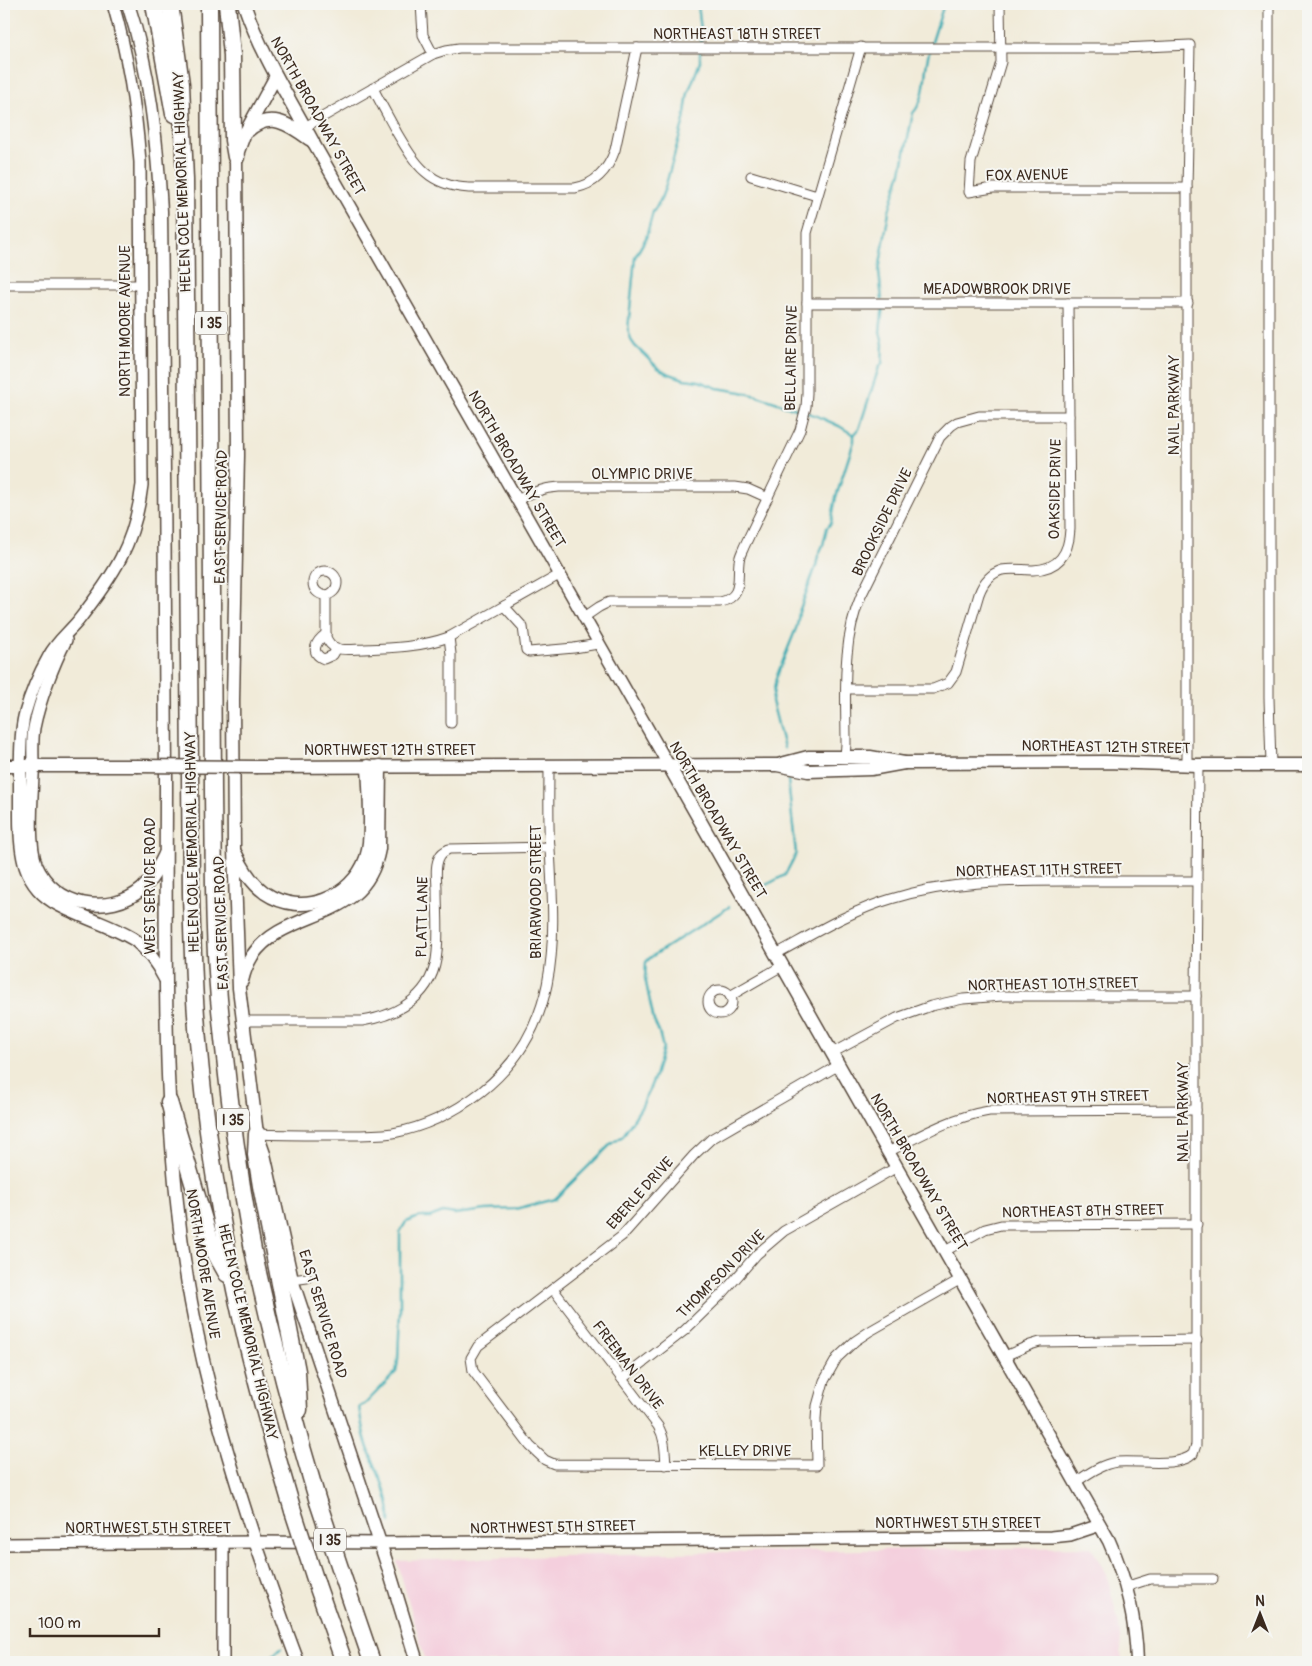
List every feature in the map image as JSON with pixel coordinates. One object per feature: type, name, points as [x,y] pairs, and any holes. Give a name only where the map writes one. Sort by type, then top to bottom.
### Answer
[{"type":"highway","points":[[154,4],[186,180]]},
{"type":"highway","name":"HELEN COLE MEMORIAL HIGHWAY","points":[[170,4],[181,84],[186,180],[191,894],[195,1000],[212,1159],[235,1289],[266,1417],[293,1511],[344,1662]]},
{"type":"highway","name":"HELEN COLE MEMORIAL HIGHWAY","points":[[209,4],[213,801],[214,892],[219,997],[239,1164],[253,1248],[269,1324],[318,1502],[372,1662]]},
{"type":"highway","points":[[227,4],[232,55],[233,140],[236,157]]},
{"type":"highway","points":[[168,1102],[212,1247],[235,1289]]},
{"type":"highway","points":[[257,1134],[256,1155],[261,1186],[297,1371],[300,1442]]},
{"type":"main road","name":"WEST SERVICE ROAD","points":[[128,4],[142,53],[154,121],[160,211],[164,469],[167,982]]},
{"type":"main road","name":"NORTH BROADWAY STREET","points":[[244,4],[254,33],[313,142]]},
{"type":"main road","points":[[236,157],[244,135],[276,76]]},
{"type":"main road","points":[[244,135],[258,124],[266,121],[277,121],[292,126],[313,142]]},
{"type":"main road","name":"EAST SERVICE ROAD","points":[[236,157],[238,455],[233,700],[234,849],[242,1021],[257,1134],[264,1154],[292,1280],[408,1626],[417,1662]]},
{"type":"main road","name":"NORTHEAST 12TH STREET","points":[[776,765],[808,756],[844,756],[870,757],[904,762],[1308,765]]},
{"type":"main road","points":[[844,756],[848,770]]},
{"type":"main road","name":"NORTHEAST 12TH STREET","points":[[776,765],[808,771],[870,769],[904,762]]},
{"type":"main road","name":"NORTHWEST 12TH STREET","points":[[4,766],[776,765]]},
{"type":"main road","points":[[26,766],[32,851],[40,873],[56,891],[71,900],[86,904],[105,905],[122,901],[144,887],[156,871],[166,851]]},
{"type":"main road","points":[[26,766],[20,848],[31,879],[38,889],[56,904],[130,937],[139,943],[156,960],[167,982]]},
{"type":"main road","points":[[234,849],[243,869],[250,878],[265,893],[271,896],[292,904],[301,904],[318,902],[335,895],[352,882],[362,866],[367,853],[374,766]]},
{"type":"main road","points":[[239,988],[246,966],[252,956],[265,942],[282,931],[346,902],[363,887],[368,879],[378,858],[379,849],[374,766]]},
{"type":"main road","name":"NORTH BROADWAY STREET","points":[[669,766],[1113,1549],[1126,1587],[1134,1622],[1137,1662]]},
{"type":"main road","name":"NORTH MOORE AVENUE","points":[[167,982],[168,1102],[176,1206],[192,1310],[218,1423],[256,1542]]},
{"type":"main road","points":[[256,1542],[298,1662]]},
{"type":"street","name":"NORTH MOORE AVENUE","points":[[26,766],[22,731],[25,713],[49,656],[61,638],[76,624],[101,591],[117,566],[134,527],[140,502],[143,465],[140,162],[137,122],[127,60],[112,4]]},
{"type":"street","points":[[421,4],[423,34],[433,54]]},
{"type":"street","name":"FOX AVENUE","points":[[1000,4],[1001,62],[971,162],[969,192],[993,188],[1187,188]]},
{"type":"street","points":[[1269,4],[1269,698],[1271,765]]},
{"type":"street","name":"NORTHEAST 18TH STREET","points":[[305,127],[433,54],[459,48],[1122,48],[1190,45]]},
{"type":"street","name":"NAIL PARKWAY","points":[[1076,1482],[1096,1469],[1112,1464],[1176,1461],[1190,1457],[1195,1451],[1196,1445],[1196,881],[1187,188],[1190,45]]},
{"type":"street","points":[[373,88],[418,166],[440,182],[459,188],[575,188],[596,180],[611,162],[637,48]]},
{"type":"street","name":"BELLAIRE DRIVE","points":[[583,618],[599,606],[609,602],[720,602],[734,596],[737,588],[739,559],[795,442],[804,419],[806,399],[806,239],[861,48]]},
{"type":"street","name":"NORTH BROADWAY STREET","points":[[313,142],[669,766]]},
{"type":"street","points":[[752,176],[817,196]]},
{"type":"street","points":[[4,285],[141,285]]},
{"type":"street","name":"OAKSIDE DRIVE","points":[[846,689],[933,689],[948,683],[956,672],[977,599],[984,582],[1002,570],[1049,566],[1061,558],[1068,547],[1070,535],[1068,302]]},
{"type":"street","name":"MEADOWBROOK DRIVE","points":[[807,303],[1188,303]]},
{"type":"street","name":"BROOKSIDE DRIVE","points":[[844,756],[846,744],[848,640],[856,608],[940,437],[950,426],[979,416],[1069,416]]},
{"type":"street","name":"OLYMPIC DRIVE","points":[[517,500],[542,489],[559,487],[735,487],[748,489],[768,498]]},
{"type":"street","points":[[326,595],[326,634],[328,642],[337,648],[405,647],[434,642],[449,637],[559,574]]},
{"type":"street","points":[[504,606],[523,627],[524,647],[529,652],[598,644]]},
{"type":"street","points":[[326,634],[316,643],[316,654],[324,659],[333,655],[337,648]]},
{"type":"street","points":[[449,637],[451,654],[451,722]]},
{"type":"street","name":"BRIARWOOD STREET","points":[[257,1134],[371,1135],[407,1130],[442,1118],[457,1109],[500,1075],[517,1054],[539,1015],[546,995],[552,953],[553,921],[549,766]]},
{"type":"street","name":"PLATT LANE","points":[[242,1021],[362,1021],[377,1018],[401,1009],[420,992],[432,974],[436,962],[438,938],[436,869],[440,855],[449,849],[456,848],[550,847]]},
{"type":"street","name":"NORTHEAST 11TH STREET","points":[[776,954],[818,930],[872,905],[924,890],[1000,881],[1196,881]]},
{"type":"street","points":[[730,996],[782,966]]},
{"type":"street","name":"NORTHEAST 10TH STREET","points":[[832,1053],[897,1018],[931,1006],[963,999],[1002,996],[1196,996]]},
{"type":"street","name":"EBERLE DRIVE","points":[[472,1355],[484,1342],[622,1236],[711,1139],[839,1065]]},
{"type":"street","name":"NORTHEAST 9TH STREET","points":[[888,1152],[942,1124],[989,1111],[1196,1110]]},
{"type":"street","name":"THOMPSON DRIVE","points":[[622,1379],[690,1326],[724,1292],[757,1254],[774,1239],[808,1216],[897,1167]]},
{"type":"street","name":"NORTHEAST 8TH STREET","points":[[945,1251],[985,1229],[1001,1225],[1197,1224]]},
{"type":"street","points":[[292,1280],[307,1278]]},
{"type":"street","name":"KELLEY DRIVE","points":[[472,1355],[471,1364],[478,1377],[530,1446],[545,1460],[554,1464],[817,1465],[817,1406],[824,1381],[837,1358],[850,1344],[870,1331],[961,1279]]},
{"type":"street","name":"FREEMAN DRIVE","points":[[553,1289],[662,1434],[666,1465]]},
{"type":"street","points":[[1004,1356],[1040,1342],[1196,1340]]},
{"type":"street","name":"NORTHWEST 5TH STREET","points":[[4,1544],[380,1543],[1051,1537],[1070,1535],[1100,1525]]},
{"type":"street","points":[[223,1542],[223,1662]]},
{"type":"street","points":[[1126,1587],[1150,1580],[1213,1579]]},
{"type":"shaded area","points":[[1091,1547],[1107,1575],[1119,1625],[1122,1662],[426,1662],[397,1561],[664,1553]]},
{"type":"waterway","points":[[698,4],[701,46]]},
{"type":"waterway","points":[[931,45],[944,4]]},
{"type":"waterway","points":[[882,300],[879,271],[889,211],[901,172],[913,113],[921,99],[930,50]]},
{"type":"waterway","points":[[700,51],[700,62],[688,93],[684,120],[665,188],[653,212],[646,238],[635,257],[628,330],[631,340],[658,368],[667,373],[684,379],[699,381],[717,388],[757,396],[817,416],[854,435]]},
{"type":"waterway","points":[[784,748],[772,701],[776,678],[797,626],[799,612],[816,566],[827,528],[831,523],[836,497],[854,441],[854,435],[859,429],[879,367],[882,364],[883,344],[880,332],[883,305]]},
{"type":"waterway","points":[[757,890],[785,875],[796,854],[788,780]]},
{"type":"waterway","points":[[390,1522],[386,1493],[366,1443],[359,1407],[365,1404],[396,1372],[400,1311],[400,1232],[406,1222],[419,1217],[430,1217],[443,1212],[455,1214],[515,1209],[555,1199],[612,1143],[623,1136],[642,1106],[655,1076],[663,1048],[654,1021],[645,978],[646,962],[729,907]]},
{"type":"waterway","points":[[266,1662],[281,1648]]}]
